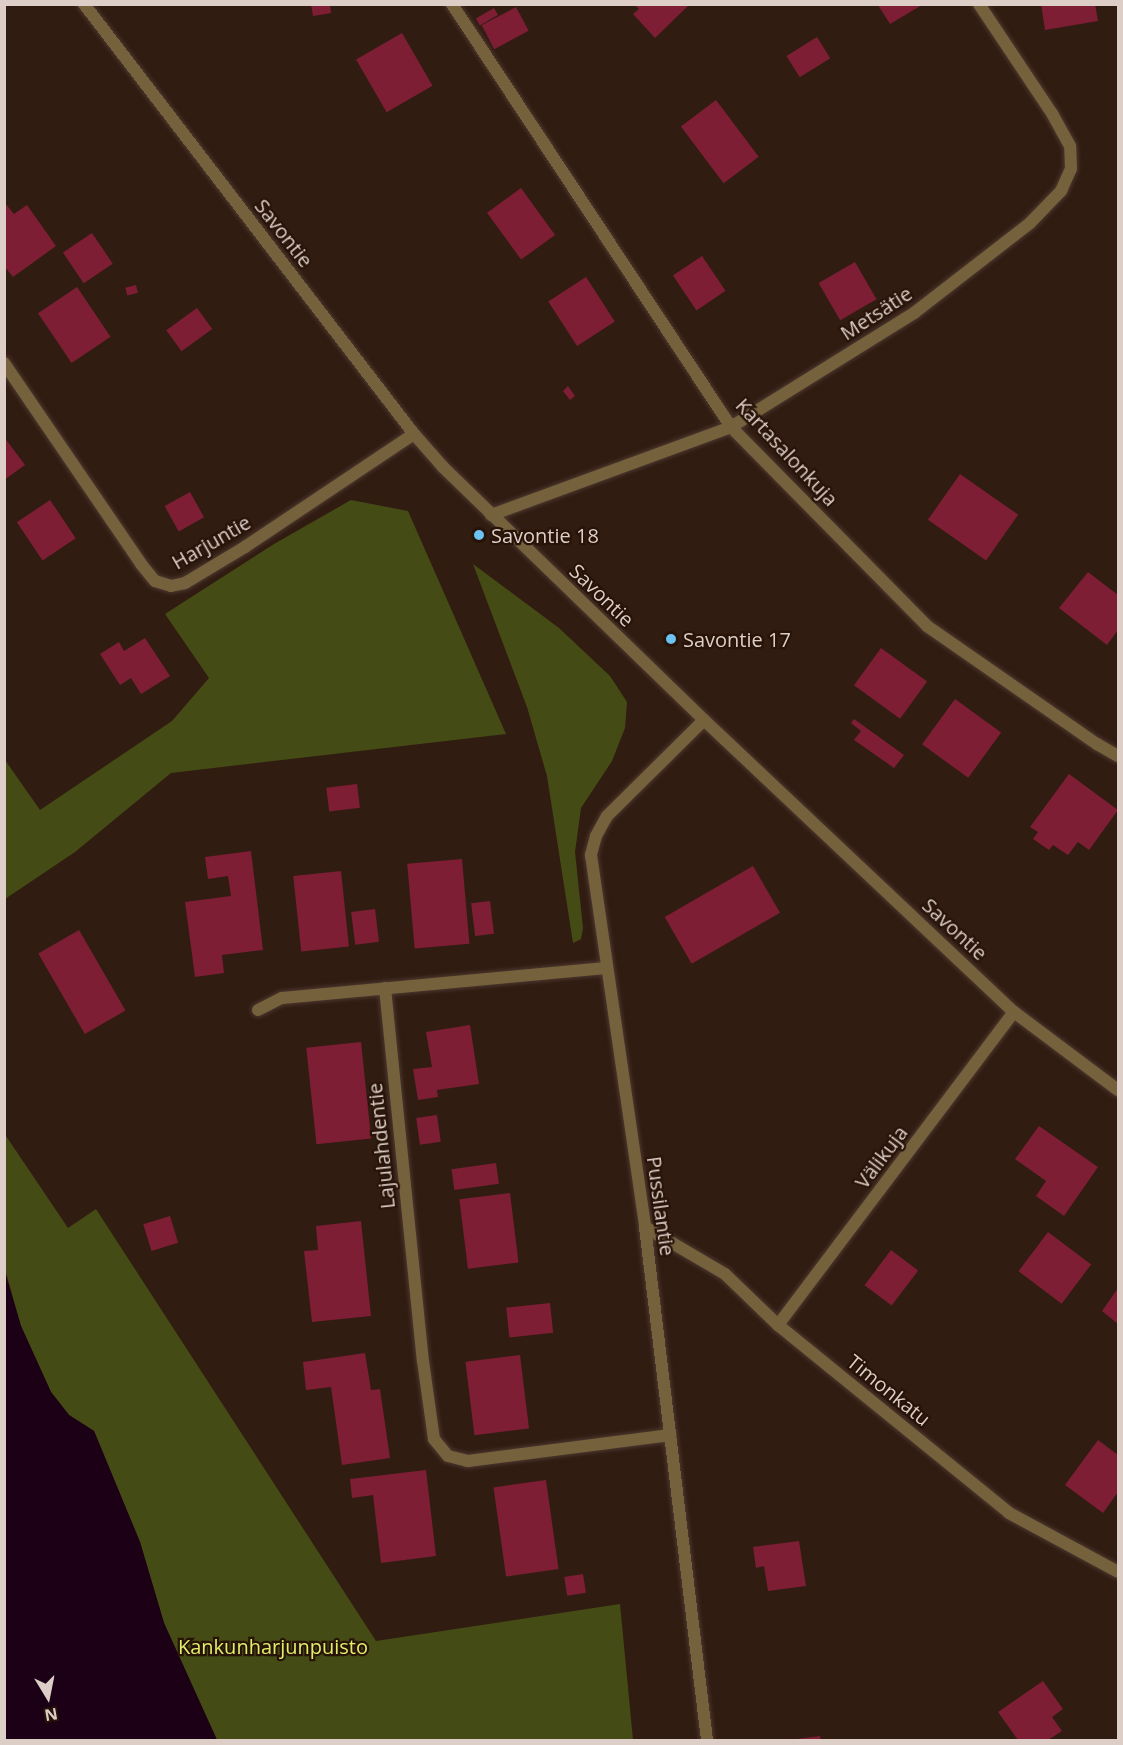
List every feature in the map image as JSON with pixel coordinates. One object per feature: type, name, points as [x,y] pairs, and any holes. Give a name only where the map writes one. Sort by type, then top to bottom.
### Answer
[{"type":"street","name":"Savontie","points":[[84,4],[414,434],[491,515],[704,720],[1014,1011],[1119,1090]]},
{"type":"street","name":"Kartasalonkuja","points":[[452,4],[732,427],[927,626],[1097,744],[1119,756]]},
{"type":"street","name":"Metsätie","points":[[491,515],[732,427],[914,313],[1030,223],[1061,191],[1071,169],[1070,146],[1053,115],[979,4]]},
{"type":"street","name":"Harjuntie","points":[[4,363],[141,564],[155,581],[171,586],[185,583],[245,547],[414,434]]},
{"type":"street","name":"Pussilantie","points":[[704,720],[607,816],[596,836],[591,855],[645,1227],[707,1740]]},
{"type":"street","points":[[258,1010],[282,998],[606,968]]},
{"type":"street","name":"Lajulahdentie","points":[[385,988],[416,1300],[429,1417],[434,1439],[448,1456],[468,1461],[670,1435]]},
{"type":"street","name":"Välikuja","points":[[778,1325],[1014,1011]]},
{"type":"street","name":"Timonkatu","points":[[645,1227],[725,1274],[778,1325],[1009,1513],[1119,1572]]},
{"type":"green space","points":[[351,500],[408,511],[506,734],[171,773],[75,852],[5,899],[5,760],[40,810],[172,721],[209,678],[165,614],[274,544]]},
{"type":"green space","points":[[473,564],[559,628],[610,676],[627,702],[625,728],[612,761],[581,808],[575,852],[583,928],[581,939],[573,943],[547,776],[527,707]]},
{"type":"green space","name":"Kankunharjunpuisto","points":[[4,1133],[68,1228],[96,1209],[376,1641],[620,1604],[633,1740],[217,1740],[164,1623],[140,1542],[94,1431],[69,1415],[51,1392],[21,1326],[5,1269]]},
{"type":"shaded area","points":[[4,1269],[21,1326],[51,1392],[69,1415],[94,1431],[140,1542],[164,1623],[217,1740],[5,1740]]},
{"type":"building","points":[[311,4],[330,4],[331,13],[313,16]]},
{"type":"building","points":[[634,4],[690,4],[655,38],[633,14],[639,9]]},
{"type":"building","points":[[1041,4],[1095,4],[1098,21],[1045,30]]},
{"type":"building","points":[[878,5],[922,5],[890,24]]},
{"type":"building","points":[[516,7],[529,31],[494,49],[482,25]]},
{"type":"building","points":[[494,8],[498,15],[480,25],[476,18]]},
{"type":"building","points":[[402,33],[432,86],[387,112],[356,60]]},
{"type":"building","points":[[817,37],[830,58],[800,77],[786,56]]},
{"type":"building","points":[[716,100],[759,157],[724,183],[681,126]]},
{"type":"building","points":[[521,188],[555,235],[521,260],[487,213]]},
{"type":"building","points":[[4,202],[14,214],[27,205],[56,246],[13,277],[4,266]]},
{"type":"building","points":[[92,233],[113,264],[84,283],[63,253]]},
{"type":"building","points":[[702,256],[725,291],[696,310],[673,276]]},
{"type":"building","points":[[855,262],[876,299],[840,320],[819,283]]},
{"type":"building","points":[[586,277],[615,321],[577,346],[548,302]]},
{"type":"building","points":[[136,285],[138,293],[127,295],[125,288]]},
{"type":"building","points":[[77,287],[111,337],[72,363],[38,313]]},
{"type":"building","points":[[197,308],[212,329],[182,351],[166,330]]},
{"type":"building","points":[[568,386],[575,396],[570,400],[563,391]]},
{"type":"building","points":[[4,437],[25,465],[4,480]]},
{"type":"building","points":[[960,474],[1018,515],[986,561],[928,520]]},
{"type":"building","points":[[190,492],[204,517],[179,531],[165,506]]},
{"type":"building","points":[[50,500],[76,538],[43,561],[17,522]]},
{"type":"building","points":[[1088,572],[1118,595],[1118,630],[1107,645],[1059,608]]},
{"type":"building","points":[[145,638],[170,676],[141,694],[131,678],[120,685],[100,654],[119,642],[124,651]]},
{"type":"building","points":[[881,648],[927,682],[900,719],[854,685]]},
{"type":"building","points":[[955,699],[1001,733],[968,778],[922,744]]},
{"type":"building","points":[[854,719],[904,755],[894,768],[854,740],[861,731],[851,723]]},
{"type":"building","points":[[1069,774],[1118,810],[1089,850],[1078,842],[1068,855],[1053,845],[1049,850],[1033,839],[1038,832],[1030,827]]},
{"type":"building","points":[[357,784],[360,808],[329,812],[326,788]]},
{"type":"building","points":[[251,851],[263,950],[222,955],[224,973],[195,977],[185,902],[231,896],[228,876],[208,879],[205,857]]},
{"type":"building","points":[[462,859],[469,944],[415,948],[407,864]]},
{"type":"building","points":[[753,866],[780,913],[692,964],[665,917]]},
{"type":"building","points":[[341,871],[349,947],[301,952],[293,876]]},
{"type":"building","points":[[490,901],[494,934],[475,936],[471,903]]},
{"type":"building","points":[[375,909],[379,942],[355,945],[351,912]]},
{"type":"building","points":[[79,930],[126,1011],[85,1034],[38,954]]},
{"type":"building","points":[[470,1025],[479,1084],[437,1090],[438,1097],[418,1100],[413,1069],[432,1067],[426,1032]]},
{"type":"building","points":[[361,1042],[371,1138],[316,1144],[306,1048]]},
{"type":"building","points":[[437,1115],[441,1142],[420,1145],[416,1118]]},
{"type":"building","points":[[1039,1126],[1098,1167],[1064,1216],[1036,1196],[1046,1181],[1015,1159]]},
{"type":"building","points":[[496,1163],[499,1184],[454,1190],[451,1169]]},
{"type":"building","points":[[510,1193],[519,1262],[468,1269],[459,1199]]},
{"type":"building","points":[[170,1216],[178,1243],[151,1251],[143,1224]]},
{"type":"building","points":[[361,1221],[371,1316],[312,1322],[304,1251],[318,1250],[316,1226]]},
{"type":"building","points":[[1048,1232],[1091,1264],[1062,1304],[1019,1271]]},
{"type":"building","points":[[891,1250],[918,1270],[892,1306],[865,1285]]},
{"type":"building","points":[[1118,1288],[1118,1324],[1102,1311]]},
{"type":"building","points":[[550,1303],[553,1333],[509,1337],[506,1308]]},
{"type":"building","points":[[365,1353],[371,1390],[380,1389],[390,1458],[342,1465],[331,1387],[306,1390],[303,1362]]},
{"type":"building","points":[[520,1355],[529,1428],[474,1435],[465,1362]]},
{"type":"building","points":[[1098,1440],[1118,1455],[1118,1492],[1103,1513],[1065,1485]]},
{"type":"building","points":[[426,1470],[436,1556],[381,1563],[373,1495],[352,1498],[350,1479]]},
{"type":"building","points":[[546,1480],[559,1569],[506,1577],[494,1487]]},
{"type":"building","points":[[799,1541],[806,1586],[768,1591],[764,1566],[756,1568],[753,1547]]},
{"type":"building","points":[[583,1574],[586,1593],[567,1596],[564,1577]]},
{"type":"building","points":[[1043,1681],[1063,1709],[1052,1717],[1062,1731],[1048,1740],[1018,1740],[998,1712]]},
{"type":"building","points":[[820,1736],[821,1740],[797,1740],[797,1739]]},
{"type":"place","name":"Savontie 18","points":[[479,535]]},
{"type":"place","name":"Savontie 17","points":[[671,639]]}]
